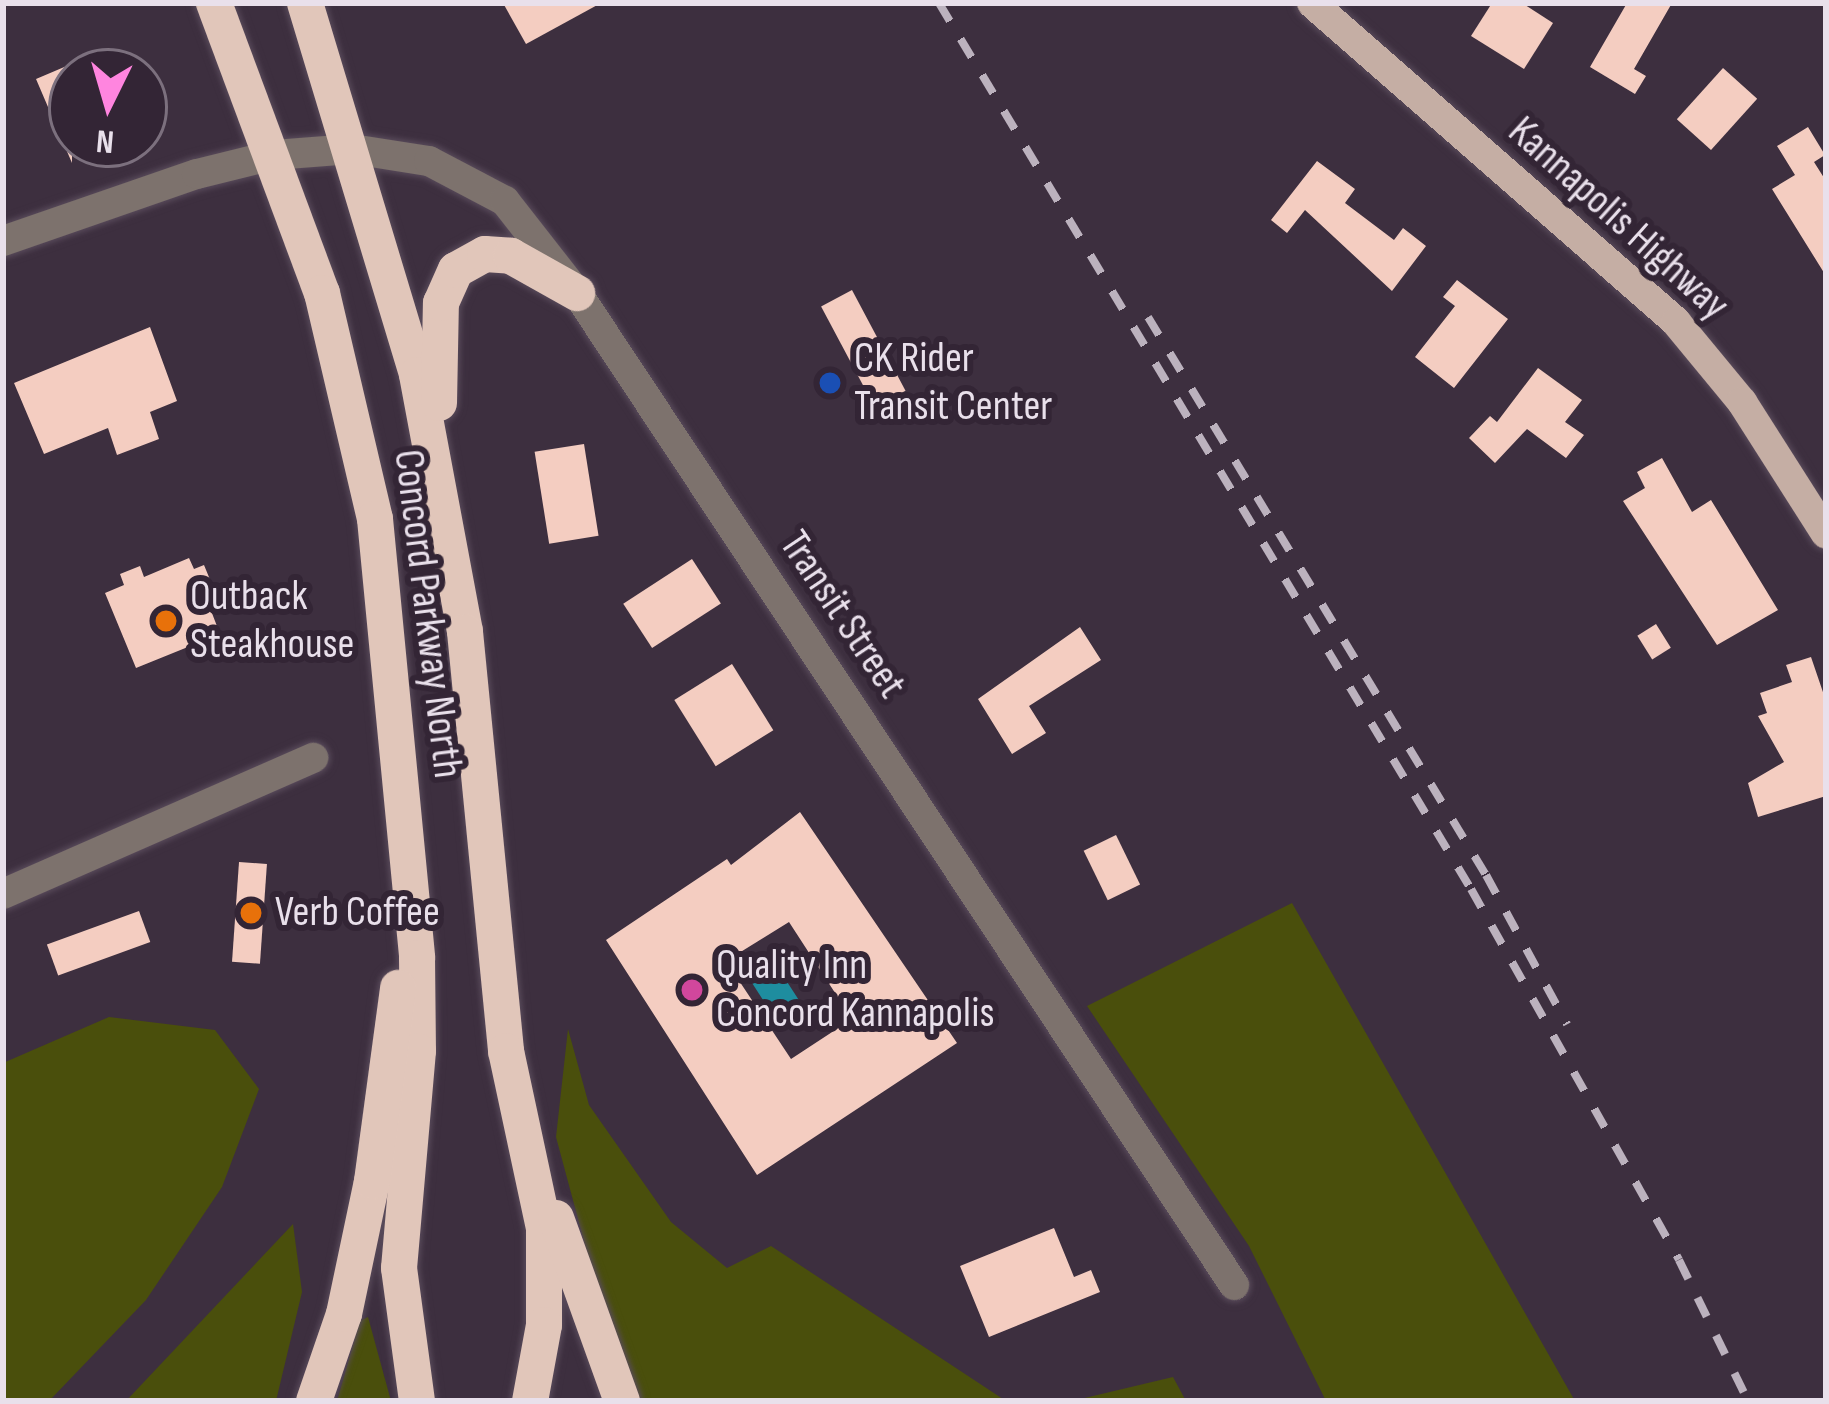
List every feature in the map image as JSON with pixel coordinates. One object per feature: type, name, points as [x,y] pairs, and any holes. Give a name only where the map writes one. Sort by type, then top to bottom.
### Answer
[{"type":"highway","name":"Concord Parkway North","points":[[214,3],[274,155],[359,430],[385,594],[419,1009],[399,1268],[417,1401]]},
{"type":"highway","name":"Concord Parkway North","points":[[305,3],[417,375],[465,632],[506,1051],[530,1145],[547,1280],[530,1401]]},
{"type":"highway","points":[[439,485],[441,302],[456,270],[485,254],[511,256],[577,293]]},
{"type":"highway","points":[[314,1401],[344,1314],[382,1118],[398,987],[405,805]]},
{"type":"highway","points":[[530,1145],[622,1401]]},
{"type":"main road","name":"Kannapolis Highway","points":[[1312,3],[1676,322],[1742,402],[1826,534]]},
{"type":"street","name":"Transit Street","points":[[3,241],[274,155],[352,149],[429,161],[488,188],[577,293],[1234,1285]]},
{"type":"street","points":[[3,894],[313,758]]},
{"type":"green space","points":[[1292,903],[1575,1401],[1326,1401],[1249,1246],[1087,1006]]},
{"type":"green space","points":[[109,1017],[215,1030],[259,1089],[222,1187],[146,1300],[49,1401],[3,1401],[3,1063]]},
{"type":"green space","points":[[568,1029],[589,1105],[671,1222],[727,1268],[771,1246],[1006,1401],[627,1401],[556,1137]]},
{"type":"green space","points":[[293,1224],[302,1292],[276,1401],[126,1401]]},
{"type":"green space","points":[[368,1317],[391,1401],[337,1401],[360,1321]]},
{"type":"green space","points":[[1173,1377],[1186,1401],[1072,1401]]},
{"type":"water","points":[[769,954],[804,1008],[779,1024],[744,970]]},
{"type":"building","points":[[503,3],[601,3],[526,44]]},
{"type":"building","points":[[1492,3],[1522,3],[1553,23],[1524,69],[1471,36]]},
{"type":"building","points":[[1627,3],[1672,3],[1634,69],[1646,76],[1635,94],[1590,67]]},
{"type":"building","points":[[1723,68],[1757,99],[1711,150],[1677,119]]},
{"type":"building","points":[[48,74],[48,107],[36,79]]},
{"type":"building","points":[[1808,127],[1825,155],[1814,162],[1826,181],[1826,276],[1772,189],[1795,175],[1777,146]]},
{"type":"building","points":[[1317,161],[1355,189],[1345,203],[1394,240],[1403,228],[1426,246],[1392,291],[1305,210],[1287,233],[1271,220]]},
{"type":"building","points":[[1457,280],[1508,319],[1454,388],[1415,357],[1455,306],[1443,297]]},
{"type":"building","points":[[852,290],[906,391],[875,407],[821,306]]},
{"type":"building","points":[[150,327],[177,401],[150,412],[159,439],[117,455],[108,428],[44,454],[14,383]]},
{"type":"building","points":[[1538,368],[1582,400],[1565,422],[1584,435],[1566,458],[1527,429],[1495,463],[1469,438],[1490,416],[1497,422]]},
{"type":"building","points":[[584,444],[599,536],[549,544],[535,452]]},
{"type":"building","points":[[1662,458],[1692,512],[1711,500],[1778,610],[1717,645],[1623,501],[1645,488],[1637,472]]},
{"type":"building","name":"Outback Steakhouse","points":[[189,558],[194,569],[204,565],[220,604],[210,608],[220,634],[136,668],[105,593],[124,585],[120,574],[140,566],[144,577]]},
{"type":"building","points":[[692,559],[721,603],[652,648],[623,604]]},
{"type":"building","points":[[1656,624],[1671,648],[1652,659],[1637,636]]},
{"type":"building","points":[[1080,627],[1101,660],[1029,706],[1046,733],[1012,754],[978,699]]},
{"type":"building","points":[[1811,657],[1826,701],[1826,796],[1758,817],[1748,783],[1784,762],[1758,716],[1767,713],[1760,693],[1792,682],[1786,665]]},
{"type":"building","points":[[732,664],[773,730],[716,766],[674,700]]},
{"type":"building","name":"Quality Inn Concord Kannapolis","points":[[800,812],[957,1043],[757,1175],[606,940],[727,859],[731,865]],"holes":[[[789,922],[852,1019],[791,1059],[726,961]]]},
{"type":"building","points":[[1116,835],[1140,884],[1108,900],[1084,851]]},
{"type":"building","name":"Verb Coffee","points":[[239,862],[267,864],[260,964],[232,962]]},
{"type":"building","points":[[139,911],[150,942],[58,976],[47,945]]},
{"type":"building","points":[[1054,1228],[1074,1277],[1091,1270],[1100,1292],[989,1337],[960,1266]]},
{"type":"railway","points":[[939,3],[1471,889],[1679,1260],[1748,1401]]},
{"type":"railway","points":[[1148,317],[1486,875],[1567,1024]]},
{"type":"place","name":"CK Rider Transit Center","points":[[830,383]]},
{"type":"place","name":"Outback Steakhouse","points":[[166,621]]},
{"type":"place","name":"Verb Coffee","points":[[251,913]]},
{"type":"place","name":"Quality Inn Concord Kannapolis","points":[[692,990]]}]
